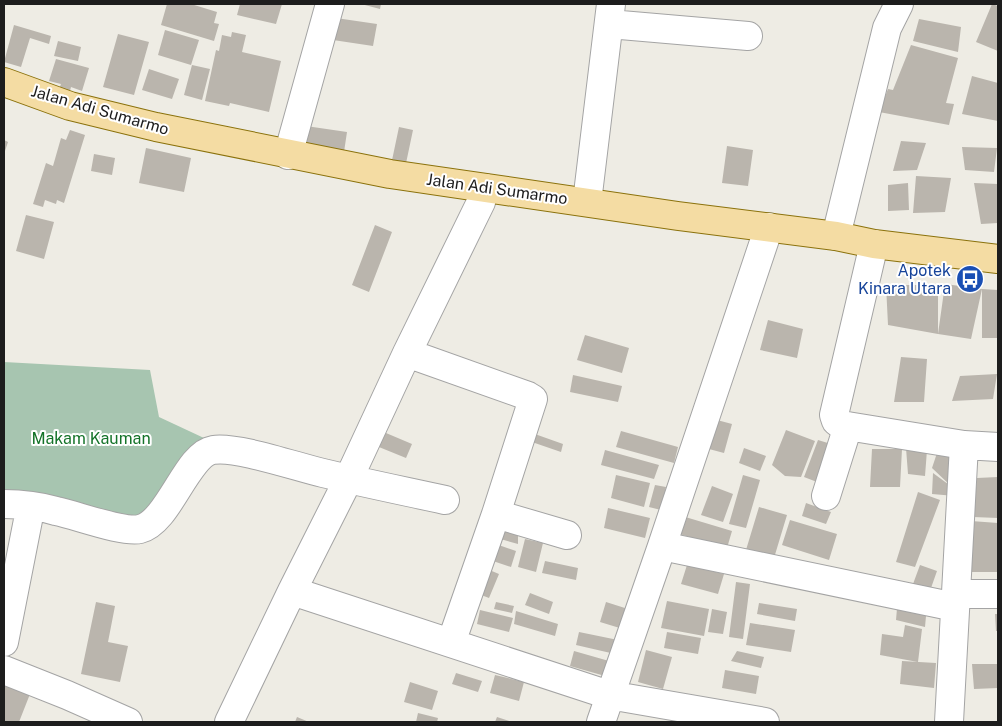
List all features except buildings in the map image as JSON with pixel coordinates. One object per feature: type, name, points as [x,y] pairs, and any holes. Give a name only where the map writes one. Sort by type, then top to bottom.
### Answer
[{"type":"main road","name":"Jalan Adi Sumarmo","points":[[4,82],[70,106],[156,127],[390,174],[836,236],[874,244],[998,259]]},
{"type":"street","points":[[288,155],[330,4]]},
{"type":"street","points":[[836,236],[887,28],[899,4]]},
{"type":"street","points":[[587,202],[610,14],[748,36]]},
{"type":"street","points":[[229,722],[348,480],[486,188]]},
{"type":"street","points":[[601,722],[769,228]]},
{"type":"street","points":[[874,244],[834,415],[836,422],[841,425],[964,445],[998,447]]},
{"type":"street","points":[[407,352],[533,399],[496,514],[451,643]]},
{"type":"street","points":[[826,496],[848,426]]},
{"type":"street","points":[[949,722],[964,445]]},
{"type":"street","points":[[4,504],[26,504],[55,510],[129,530],[142,528],[154,522],[200,456],[212,450],[239,452],[348,480],[445,500]]},
{"type":"street","points":[[496,514],[567,535]]},
{"type":"street","points":[[4,642],[29,515]]},
{"type":"street","points":[[662,546],[955,600],[998,594]]},
{"type":"street","points":[[292,591],[609,695],[765,722]]},
{"type":"street","points":[[4,670],[128,722]]},
{"type":"green space","name":"Makam Kauman","points":[[4,362],[150,370],[159,417],[204,438],[138,522],[4,497]]},
{"type":"place","name":"Apotek Kinara Utara","points":[[970,279]]}]
